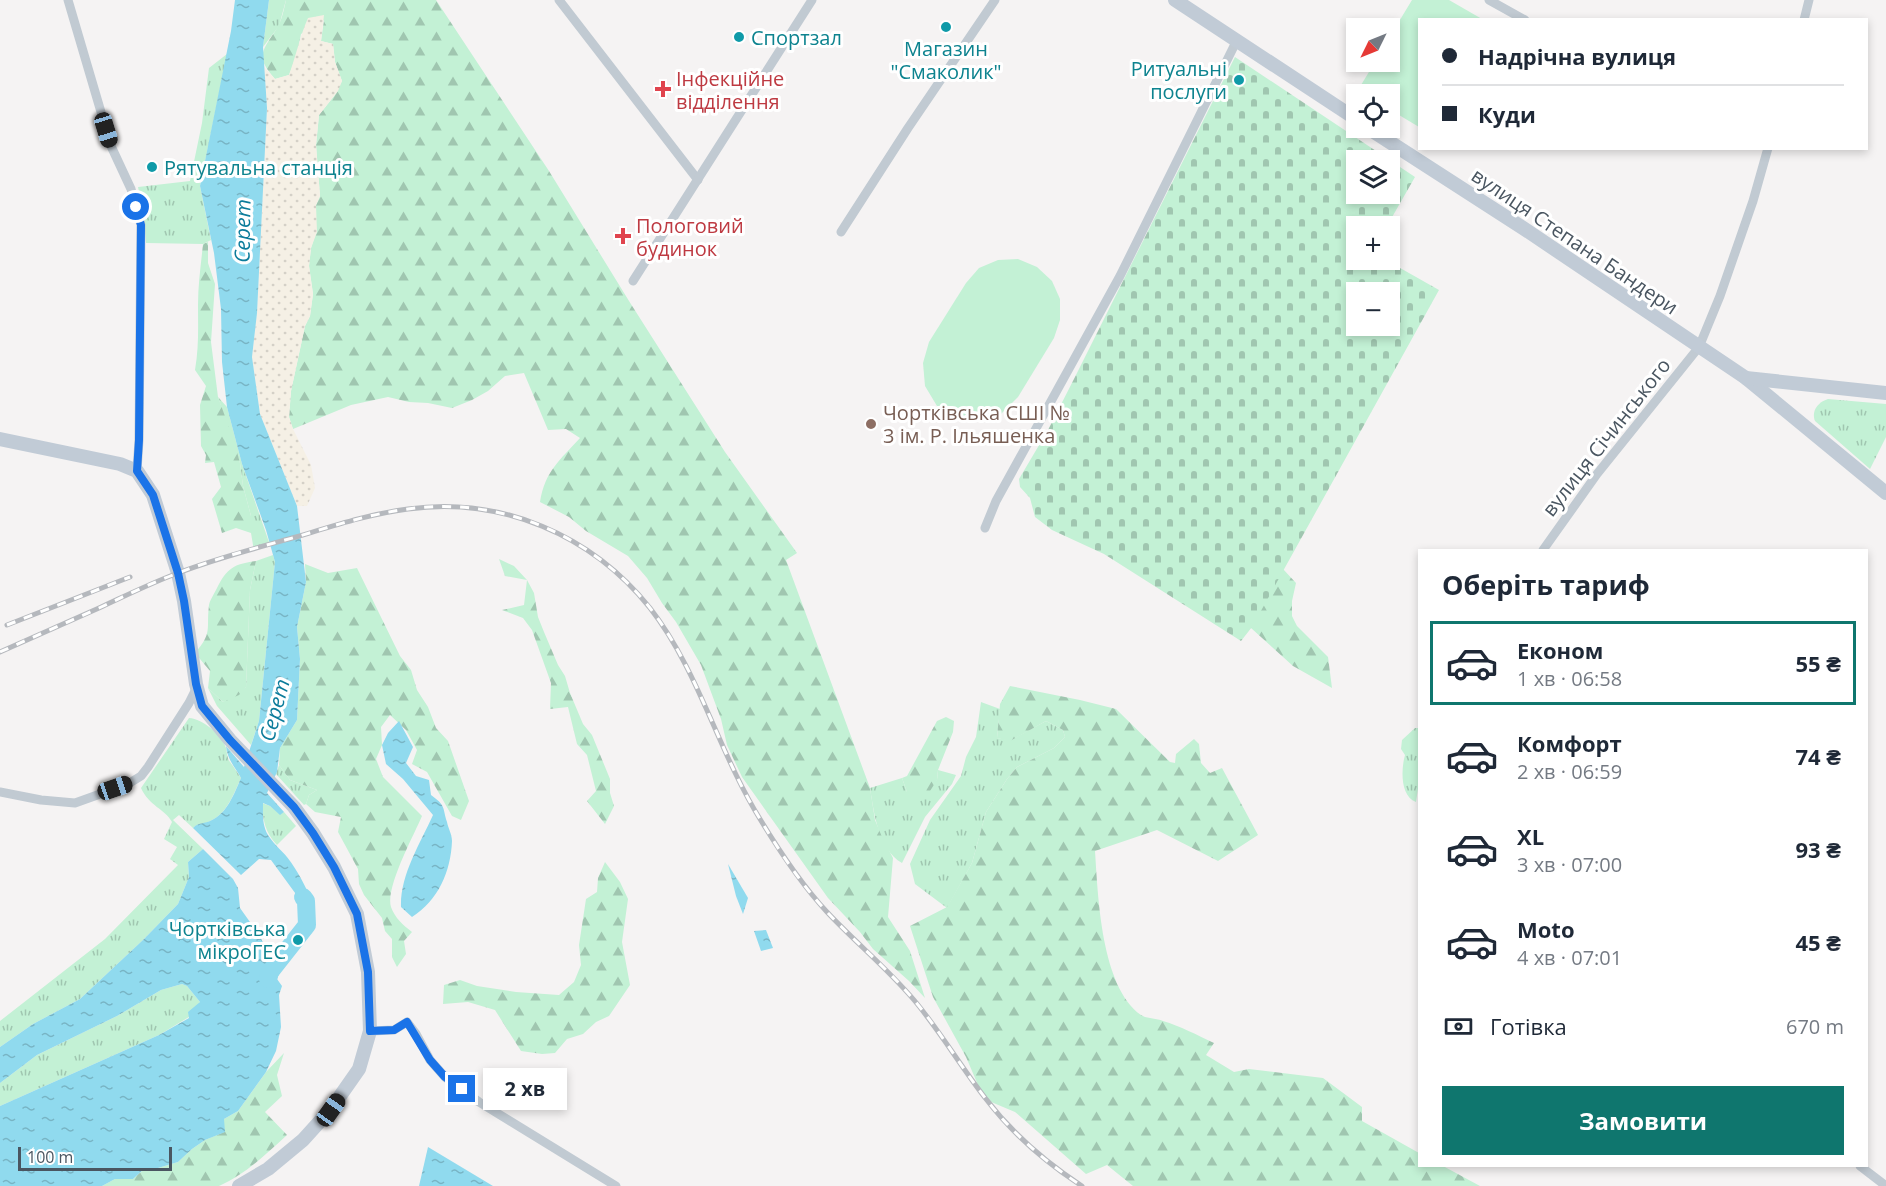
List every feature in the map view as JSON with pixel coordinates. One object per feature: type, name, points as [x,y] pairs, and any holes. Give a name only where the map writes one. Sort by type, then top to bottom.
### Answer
[{"type":"street","points":[[68,0],[111,146],[131,189],[141,225],[137,471]]},
{"type":"street","points":[[559,0],[698,180]]},
{"type":"street","points":[[633,281],[812,0]]},
{"type":"street","points":[[841,232],[995,0]]},
{"type":"street","points":[[1175,0],[1346,112]]},
{"type":"street","points":[[1489,0],[1521,18]]},
{"type":"street","points":[[1804,18],[1809,0]]},
{"type":"street","points":[[986,528],[996,501],[1120,276],[1237,40]]},
{"type":"street","name":"вулиця Степана Бандери","points":[[1384,138],[1523,228],[1746,378],[1886,488]]},
{"type":"street","points":[[1699,347],[1750,211],[1767,150]]},
{"type":"street","name":"вулиця Січинського","points":[[1544,549],[1597,474],[1699,347]]},
{"type":"street","points":[[1746,378],[1886,393]]},
{"type":"street","points":[[0,439],[120,464],[137,471],[148,486],[156,505],[178,573],[196,687],[202,706],[230,740],[294,807],[334,867],[357,914],[368,972],[370,1031],[359,1069],[331,1110],[303,1140],[268,1169],[239,1186]]},
{"type":"street","points":[[0,792],[41,800],[75,803],[128,784],[141,776],[148,767],[189,703],[196,687]]},
{"type":"street","points":[[370,1031],[394,1030],[407,1022],[430,1060],[445,1077],[479,1102],[616,1186]]},
{"type":"street","points":[[1861,1167],[1886,1186]]},
{"type":"green space","points":[[269,0],[286,0],[279,26],[263,47]]},
{"type":"green space","points":[[286,0],[436,0],[549,171],[725,452],[797,553],[786,560],[870,788],[875,820],[893,858],[888,917],[910,951],[925,998],[873,949],[828,898],[742,777],[727,745],[721,719],[701,665],[647,578],[628,556],[586,531],[569,517],[540,502],[542,491],[550,474],[580,438],[566,429],[548,430],[524,373],[505,376],[488,391],[452,408],[388,397],[351,405],[293,429],[289,417],[291,391],[305,326],[310,316],[313,294],[309,266],[316,232],[316,205],[320,196],[316,145],[319,115],[342,81],[335,62],[333,44],[321,41],[324,20],[301,34],[297,55],[289,75],[275,79],[268,71],[264,64],[263,53],[280,22]]},
{"type":"green space","points":[[1412,0],[1449,0],[1480,18],[1418,18],[1418,126],[1400,116],[1400,84],[1362,84],[1369,72],[1400,72],[1400,20]]},
{"type":"green space","points":[[227,54],[200,186],[211,240],[203,244],[146,243],[138,187],[190,181],[202,123],[209,68]]},
{"type":"green space","points":[[1235,57],[1346,131],[1346,138],[1356,138],[1374,150],[1346,150],[1346,204],[1400,204],[1393,216],[1346,216],[1346,270],[1400,270],[1400,268],[1439,290],[1252,627],[1241,641],[1104,554],[1052,530],[1035,517],[1030,498],[1020,487],[1019,479],[1048,430]]},
{"type":"green space","points":[[1400,167],[1415,177],[1400,203]]},
{"type":"green space","points":[[208,242],[208,263],[215,284],[211,342],[218,397],[240,463],[251,516],[251,533],[236,528],[222,533],[212,499],[221,487],[214,462],[205,463],[206,455],[201,446],[200,405],[206,386],[195,370],[203,244]]},
{"type":"green space","points":[[1018,259],[1037,267],[1052,281],[1060,299],[1060,320],[1054,338],[1018,397],[1001,414],[980,421],[957,419],[937,406],[925,386],[923,363],[929,342],[966,283],[979,268],[998,260]]},
{"type":"green space","points":[[218,397],[227,407],[242,464],[270,545],[254,551],[251,516],[240,463]]},
{"type":"green space","points":[[1828,399],[1886,404],[1886,437],[1870,469],[1815,421],[1816,407]]},
{"type":"green space","points":[[273,555],[275,562],[259,721],[251,745],[217,706],[208,688],[223,702],[246,687],[250,590],[256,561]]},
{"type":"green space","points":[[499,559],[514,566],[527,580],[505,576]]},
{"type":"green space","points":[[256,561],[250,590],[246,687],[239,695],[223,702],[208,688],[210,671],[195,653],[207,635],[210,603],[224,576],[232,568]]},
{"type":"green space","points":[[305,564],[328,573],[357,568],[400,656],[411,670],[417,690],[428,707],[436,728],[448,741],[469,801],[461,820],[452,816],[427,772],[412,764],[417,750],[406,730],[390,715],[381,727],[382,745],[376,759],[383,777],[422,816],[396,875],[390,898],[395,915],[412,932],[404,941],[406,954],[397,967],[392,957],[392,939],[385,931],[382,918],[364,895],[359,884],[358,869],[338,832],[341,817],[315,812],[306,804],[309,795],[317,790],[290,780],[279,765],[280,748],[297,720],[300,659],[297,627],[306,582]]},
{"type":"green space","points":[[1283,569],[1296,583],[1292,601],[1292,616],[1297,626],[1328,657],[1332,688],[1293,666],[1251,628],[1255,590]]},
{"type":"green space","points":[[527,580],[534,593],[538,617],[544,632],[565,676],[583,724],[592,735],[610,779],[610,793],[614,806],[605,824],[587,801],[596,791],[587,755],[577,744],[568,707],[550,709],[551,683],[532,630],[523,618],[502,610],[524,605]]},
{"type":"green space","points":[[1010,686],[1116,709],[1170,762],[1175,763],[1176,754],[1194,739],[1199,744],[1201,763],[1210,773],[1222,768],[1258,835],[1218,861],[1157,830],[1095,851],[1104,939],[1117,984],[1128,1002],[1143,1016],[1176,1025],[1214,1043],[1206,1055],[1234,1072],[1249,1069],[1323,1078],[1362,1107],[1362,1121],[1418,1152],[1418,1167],[1445,1167],[1480,1186],[1133,1186],[1107,1165],[1086,1174],[1015,1112],[984,1099],[966,1057],[933,997],[910,926],[947,907],[972,863],[986,812],[1007,779],[1017,767],[1054,748],[1065,737],[1063,730],[1046,721],[1010,741],[997,738],[1000,704]]},
{"type":"green space","points":[[981,702],[1000,709],[997,738],[1011,740],[1046,721],[1063,730],[1065,737],[1054,748],[1017,767],[1007,779],[986,812],[972,863],[947,908],[915,884],[910,864],[930,820],[961,776],[966,757],[976,737]]},
{"type":"green space","points":[[946,717],[954,721],[953,732],[938,770],[937,780],[930,791],[924,795],[907,792],[902,778],[907,776],[937,721]]},
{"type":"green space","points":[[189,718],[206,725],[216,733],[224,743],[229,760],[241,778],[229,802],[216,818],[193,828],[179,815],[173,820],[203,849],[188,862],[189,877],[178,904],[80,999],[33,1024],[0,1047],[0,1021],[105,939],[178,865],[170,859],[177,847],[164,839],[172,822],[148,799],[141,788]]},
{"type":"green space","points":[[1418,728],[1416,802],[1411,799],[1404,788],[1405,755],[1401,749],[1402,740]]},
{"type":"green space","points":[[279,765],[290,780],[317,790],[309,795],[306,804],[304,805],[276,774]]},
{"type":"green space","points":[[938,770],[956,775],[952,784],[925,817],[902,863],[887,849],[882,840],[870,788],[902,778],[907,792],[937,780]]},
{"type":"green space","points":[[262,803],[280,814],[284,812],[296,826],[277,845],[265,826]]},
{"type":"green space","points":[[605,862],[620,882],[628,899],[622,942],[630,985],[609,1016],[596,1022],[583,1034],[567,1039],[555,1053],[542,1054],[521,1051],[495,1010],[468,1002],[443,1004],[444,985],[460,980],[477,986],[516,992],[559,995],[574,982],[581,965],[579,945],[586,899],[597,892],[598,878]]},
{"type":"green space","points":[[182,984],[187,986],[200,1002],[189,1017],[159,1035],[0,1106],[0,1083],[37,1055],[117,1016],[161,990]]},
{"type":"green space","points":[[284,1053],[277,1075],[282,1096],[265,1112],[287,1135],[247,1170],[219,1186],[102,1186],[115,1179],[133,1179],[144,1169],[158,1168],[178,1162],[205,1140],[224,1132],[224,1119],[238,1111],[266,1072]]},
{"type":"sand","points":[[324,15],[321,41],[333,44],[335,62],[342,81],[338,91],[319,115],[316,145],[320,196],[316,205],[317,232],[311,248],[309,266],[313,294],[310,316],[305,326],[291,391],[289,417],[311,465],[315,488],[307,506],[297,506],[260,414],[252,357],[257,313],[267,108],[264,67],[275,79],[289,75],[308,18]]},
{"type":"water","points":[[235,0],[269,0],[263,47],[267,108],[257,313],[252,357],[260,414],[297,506],[306,582],[297,627],[300,659],[297,720],[280,748],[277,772],[267,793],[284,812],[280,815],[263,803],[263,819],[268,835],[288,858],[304,883],[314,911],[311,925],[304,919],[298,897],[271,860],[259,859],[241,875],[193,828],[216,818],[229,803],[241,778],[230,759],[226,746],[244,767],[259,721],[275,562],[242,464],[227,407],[222,362],[221,309],[214,253],[200,186],[231,31]]},
{"type":"water","points":[[399,721],[413,747],[406,763],[416,776],[429,780],[431,795],[443,807],[452,841],[446,874],[436,894],[412,917],[401,907],[404,883],[407,871],[433,815],[403,779],[386,764],[382,745],[388,733]]},
{"type":"water","points":[[203,849],[233,879],[238,888],[240,908],[260,936],[268,954],[267,958],[279,956],[284,962],[277,979],[282,986],[279,995],[281,1027],[276,1051],[266,1072],[238,1111],[224,1119],[225,1132],[205,1140],[178,1162],[158,1168],[144,1169],[133,1179],[115,1179],[102,1186],[0,1186],[0,1106],[159,1035],[189,1018],[188,1012],[200,1002],[187,986],[182,984],[161,990],[117,1016],[37,1055],[0,1083],[0,1047],[33,1024],[80,999],[144,939],[178,904],[189,877],[188,862]]},
{"type":"water","points":[[728,864],[748,898],[743,914],[736,896]]},
{"type":"water","points":[[766,930],[773,948],[761,951],[754,931]]},
{"type":"water","points":[[428,1147],[493,1186],[419,1186]]},
{"type":"waterway","name":"Серет","points":[[268,979],[270,972],[307,925],[306,901],[303,897]]},
{"type":"railway","points":[[0,652],[168,577],[237,554],[379,514],[408,509],[443,507],[477,509],[510,515],[542,526],[572,541],[601,560],[627,582],[650,608],[682,658],[745,793],[775,844],[808,890],[914,1000],[977,1087],[1007,1124],[1042,1157],[1082,1186]]},
{"type":"railway","points":[[7,625],[130,577]]},
{"type":"place","name":"Магазин \"Смаколик\"","points":[[946,27]]},
{"type":"place","name":"Спортзал","points":[[739,37]]},
{"type":"place","name":"Ритуальні послуги","points":[[1239,80]]},
{"type":"place","name":"Інфекційне відділення","points":[[663,89]]},
{"type":"place","name":"Рятувальна станція","points":[[152,167]]},
{"type":"place","name":"Пологовий будинок","points":[[623,236]]},
{"type":"place","name":"Чортківська СШІ № 3 ім. Р. Ільяшенка","points":[[871,424]]},
{"type":"place","name":"Чортківська мікроГЕС","points":[[298,940]]},
{"type":"route","points":[[136,207],[141,225],[137,471],[153,495],[178,573],[196,684],[202,706],[230,740],[294,807],[334,867],[357,914],[368,972],[370,1031],[394,1030],[407,1022],[430,1060],[445,1077],[462,1089]]}]
